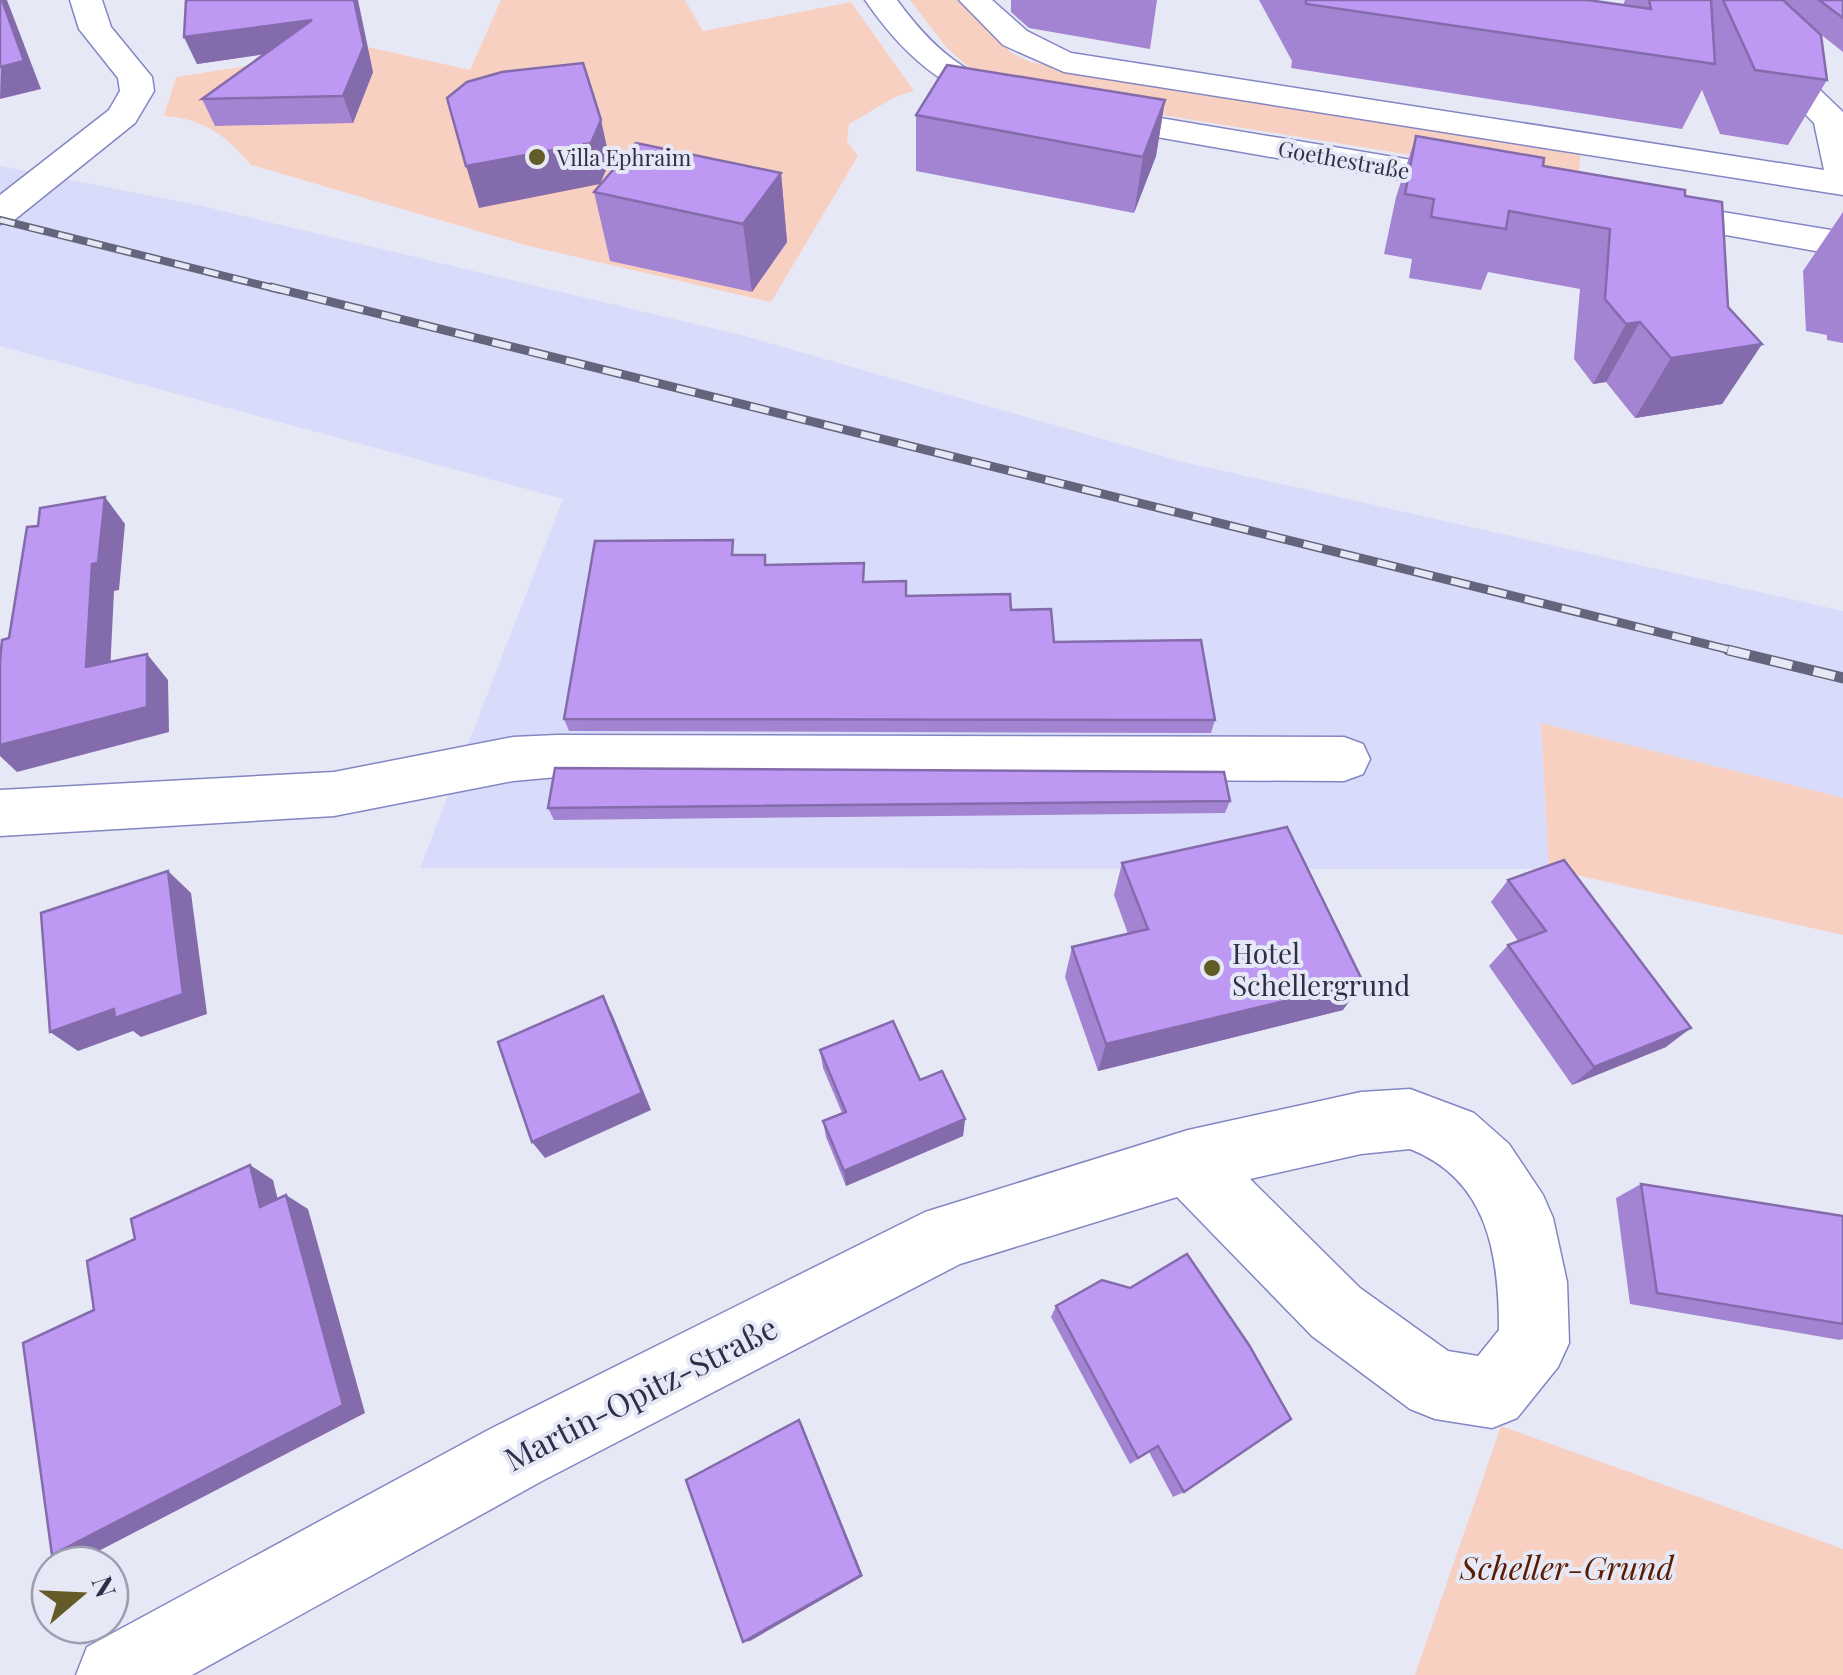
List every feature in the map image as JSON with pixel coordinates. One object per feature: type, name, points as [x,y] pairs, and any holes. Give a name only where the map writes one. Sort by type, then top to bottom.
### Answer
[{"type":"street","points":[[0,213],[123,116],[137,91],[135,77],[94,29],[86,0]]},
{"type":"street","name":"Goethestraße","points":[[881,0],[914,46],[946,73],[978,89],[1050,109],[1510,188]]},
{"type":"street","name":"Goethestraße","points":[[975,0],[1020,44],[1064,62],[1843,184]]},
{"type":"street","points":[[1706,10],[1830,120],[1843,174]]},
{"type":"street","points":[[1608,204],[1843,244]]},
{"type":"street","points":[[0,813],[334,794],[513,759],[556,756],[1344,758]]},
{"type":"street","name":"Martin-Opitz-Straße","points":[[115,1675],[516,1454],[948,1235],[1188,1162],[1361,1124],[1410,1119],[1452,1134],[1486,1166],[1520,1218],[1534,1282],[1534,1343],[1492,1393],[1435,1384],[1336,1312],[1188,1162]]},
{"type":"shaded area","points":[[0,166],[202,206],[741,335],[1179,461],[1843,611],[1843,798],[1541,723],[1549,869],[420,868],[563,499],[0,346]]},
{"type":"green space","points":[[501,0],[685,0],[703,31],[851,2],[914,91],[849,124],[847,141],[858,156],[771,302],[529,246],[251,165],[213,130],[164,116],[176,77],[368,47],[470,70]]},
{"type":"green space","points":[[910,0],[964,0],[1010,52],[1030,62],[1581,149],[1578,182],[1045,96],[973,71],[946,47]]},
{"type":"green space","points":[[1541,723],[1843,798],[1843,935],[1549,869]]},
{"type":"green space","name":"Scheller-Grund","points":[[1501,1426],[1843,1549],[1843,1675],[1415,1675]]},
{"type":"building","points":[[0,0],[24,61],[0,67]]},
{"type":"building","points":[[186,0],[354,0],[364,46],[343,96],[202,99],[312,20],[184,37]]},
{"type":"building","points":[[1306,0],[1588,0],[1651,9],[1649,0],[1711,0],[1715,64],[1306,4]]},
{"type":"building","points":[[1723,0],[1783,0],[1821,35],[1827,80],[1755,70]]},
{"type":"building","points":[[1819,0],[1843,0],[1843,18]]},
{"type":"building","points":[[583,63],[601,120],[591,143],[466,166],[447,98],[467,82],[502,72]]},
{"type":"building","points":[[947,65],[1165,100],[1143,157],[916,115]]},
{"type":"building","points":[[1416,136],[1544,158],[1543,166],[1685,190],[1685,196],[1722,202],[1728,307],[1762,344],[1671,358],[1640,322],[1626,324],[1605,299],[1610,229],[1509,211],[1506,229],[1431,217],[1434,199],[1405,194]]},
{"type":"building","points":[[636,143],[781,173],[743,224],[594,192]]},
{"type":"building","points":[[105,497],[98,563],[92,564],[86,667],[147,654],[147,707],[0,745],[2,640],[9,638],[27,527],[38,526],[40,508]]},
{"type":"building","points":[[733,540],[732,555],[765,555],[765,565],[864,563],[863,582],[906,581],[906,596],[1010,594],[1011,610],[1051,609],[1054,642],[1201,640],[1215,720],[564,719],[595,541]]},
{"type":"building","points":[[555,768],[1224,772],[1230,801],[548,808]]},
{"type":"building","name":"Hotel Schellergrund","points":[[1287,827],[1363,982],[1106,1044],[1072,947],[1148,929],[1122,863]]},
{"type":"building","points":[[1564,860],[1691,1028],[1594,1067],[1508,945],[1546,931],[1508,880]]},
{"type":"building","points":[[168,871],[183,994],[115,1018],[114,1009],[50,1032],[41,913]]},
{"type":"building","points":[[603,996],[642,1093],[532,1142],[498,1042]]},
{"type":"building","points":[[893,1021],[920,1080],[942,1071],[965,1119],[844,1171],[823,1121],[846,1112],[820,1050]]},
{"type":"building","points":[[250,1165],[260,1207],[286,1195],[343,1405],[71,1545],[51,1545],[23,1343],[94,1310],[87,1261],[135,1239],[131,1219]]},
{"type":"building","points":[[1641,1184],[1843,1216],[1843,1324],[1657,1293]]},
{"type":"building","points":[[1187,1254],[1249,1345],[1291,1419],[1184,1492],[1158,1446],[1138,1458],[1056,1306],[1102,1280],[1130,1288]]},
{"type":"building","points":[[799,1420],[861,1575],[743,1642],[686,1480]]},
{"type":"railway","points":[[0,220],[281,290]]},
{"type":"railway","points":[[271,287],[1738,652]]},
{"type":"railway","points":[[1728,650],[1843,678]]},
{"type":"place","name":"Villa Ephraim","points":[[537,157]]},
{"type":"place","name":"Hotel Schellergrund","points":[[1212,968]]}]
